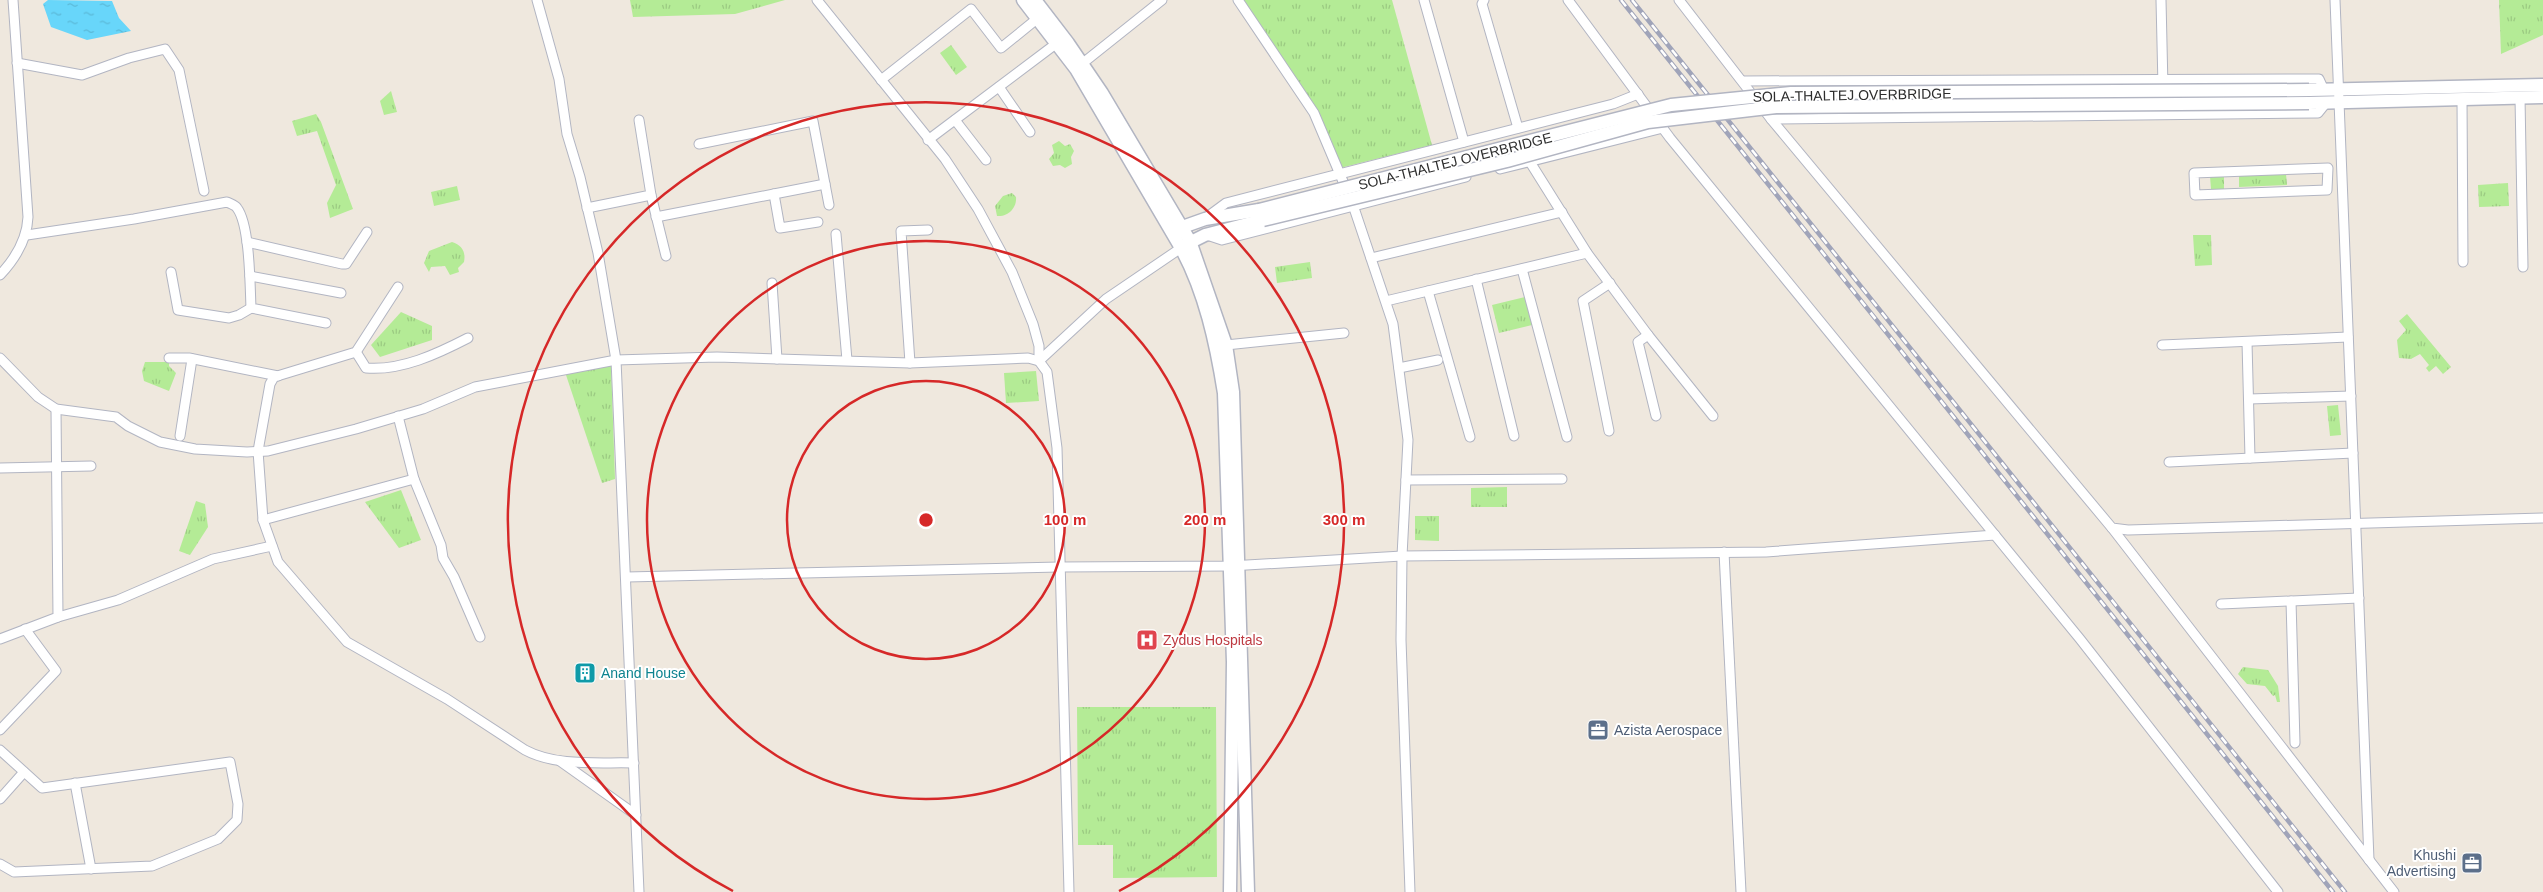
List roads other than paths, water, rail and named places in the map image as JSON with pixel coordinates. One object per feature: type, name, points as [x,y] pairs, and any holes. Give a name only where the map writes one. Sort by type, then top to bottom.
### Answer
[{"type":"street","points":[[0,275],[27,235],[28,217],[13,0]]},
{"type":"street","points":[[537,0],[559,79],[567,134],[601,269],[616,360],[627,577],[639,892]]},
{"type":"street","points":[[817,0],[945,159],[978,209],[1012,272],[1033,324],[1039,346],[1039,361],[1047,372],[1057,448],[1070,892]]},
{"type":"street","points":[[1023,0],[1038,18],[1094,98],[1185,244],[1226,345],[1233,392],[1234,737],[1230,892]]},
{"type":"street","points":[[1035,0],[1083,63],[1176,229]]},
{"type":"street","points":[[1083,63],[1162,0]]},
{"type":"street","points":[[1238,0],[1314,113],[1353,205],[1393,324],[1408,440],[1402,556],[1401,640],[1410,892]]},
{"type":"street","points":[[1424,0],[1464,142]]},
{"type":"street","points":[[1484,0],[1482,4],[1518,128]]},
{"type":"street","points":[[1568,0],[1662,128],[1995,535],[2278,892]]},
{"type":"street","points":[[1679,0],[1771,119],[2112,528],[2394,892]]},
{"type":"street","points":[[2161,0],[2163,86]]},
{"type":"street","points":[[2335,0],[2369,860]]},
{"type":"street","points":[[881,80],[971,9],[1001,48],[1038,18]]},
{"type":"street","points":[[928,140],[1056,43]]},
{"type":"street","points":[[17,63],[82,75],[129,58],[165,49],[179,70],[204,191]]},
{"type":"street","points":[[1742,81],[2163,86],[2319,79],[2325,96],[2318,113],[1771,119]]},
{"type":"street","points":[[2340,96],[2543,85]]},
{"type":"street","name":"SOLA-THALTEJ OVERBRIDGE","points":[[1261,215],[1671,105],[1791,94],[2163,86],[2309,96]]},
{"type":"street","points":[[999,87],[1030,132]]},
{"type":"street","points":[[1205,219],[1226,203],[1613,104],[1638,94]]},
{"type":"street","points":[[2309,96],[2462,100],[2543,97]]},
{"type":"street","name":"SOLA-THALTEJ OVERBRIDGE","points":[[1261,215],[1507,161],[1648,122],[1776,106],[2309,96]]},
{"type":"street","points":[[2520,97],[2523,267]]},
{"type":"street","points":[[2462,100],[2463,262]]},
{"type":"street","points":[[639,120],[650,196],[666,256]]},
{"type":"street","points":[[955,120],[986,160]]},
{"type":"street","points":[[699,144],[813,121],[829,204]]},
{"type":"street","points":[[1204,235],[1222,240],[1353,205],[1662,128]]},
{"type":"street","points":[[1530,162],[1587,253],[1648,335],[1713,416]]},
{"type":"street","points":[[2328,168],[2328,171],[2327,190],[2322,191],[2195,195],[2194,173],[2328,168]]},
{"type":"street","points":[[2328,171],[2342,170]]},
{"type":"street","points":[[2328,182],[2342,182]]},
{"type":"street","points":[[656,217],[825,184]]},
{"type":"street","points":[[774,194],[780,228],[818,222]]},
{"type":"street","points":[[587,208],[650,196]]},
{"type":"street","points":[[27,235],[134,219],[227,202],[236,206],[240,212],[247,242],[251,308]]},
{"type":"street","points":[[1372,258],[1562,212]]},
{"type":"street","points":[[1176,229],[1205,219],[1261,215]]},
{"type":"street","points":[[1039,361],[1106,299],[1185,244],[1204,235],[1261,215]]},
{"type":"street","points":[[910,363],[901,231],[928,230]]},
{"type":"street","points":[[247,242],[346,264],[367,232]]},
{"type":"street","points":[[836,234],[847,360]]},
{"type":"street","points":[[1185,244],[1188,262],[1206,311],[1218,352],[1223,385],[1234,566],[1248,892]]},
{"type":"street","points":[[1386,302],[1587,253]]},
{"type":"street","points":[[1522,268],[1567,437]]},
{"type":"street","points":[[171,272],[178,310],[229,318],[251,308],[326,323]]},
{"type":"street","points":[[250,276],[341,293]]},
{"type":"street","points":[[1476,279],[1514,436]]},
{"type":"street","points":[[1609,432],[1583,301],[1610,282]]},
{"type":"street","points":[[772,283],[777,359]]},
{"type":"street","points":[[398,287],[356,352],[274,377],[270,384],[258,452],[263,520],[278,562],[347,642],[447,699],[525,750],[537,756],[560,761],[634,763]]},
{"type":"street","points":[[1428,291],[1470,437]]},
{"type":"street","points":[[1226,345],[1344,333]]},
{"type":"street","points":[[1648,335],[1638,342],[1656,416]]},
{"type":"street","points":[[356,352],[366,368],[384,370],[441,352],[468,338]]},
{"type":"street","points":[[2162,345],[2348,338]]},
{"type":"street","points":[[2247,342],[2250,458]]},
{"type":"street","points":[[0,358],[38,396],[56,409],[116,417],[128,426],[160,442],[195,449],[258,452],[268,452],[423,409],[476,387],[616,360],[718,358],[910,363],[1028,358],[1039,361]]},
{"type":"street","points":[[169,358],[192,359],[278,376]]},
{"type":"street","points":[[180,436],[192,359]]},
{"type":"street","points":[[1399,368],[1438,360]]},
{"type":"street","points":[[2249,399],[2351,396]]},
{"type":"street","points":[[56,409],[58,617]]},
{"type":"street","points":[[398,416],[414,479],[440,545],[443,558],[454,577],[480,637]]},
{"type":"street","points":[[2169,462],[2353,453]]},
{"type":"street","points":[[0,468],[91,466]]},
{"type":"street","points":[[263,520],[414,479]]},
{"type":"street","points":[[1406,480],[1562,479]]},
{"type":"street","points":[[2112,528],[2128,530],[2543,518]]},
{"type":"street","points":[[627,577],[1059,567],[1234,566],[1402,556],[1766,552],[1995,535]]},
{"type":"street","points":[[0,639],[58,617],[118,600],[213,559],[272,546]]},
{"type":"street","points":[[1724,552],[1741,892]]},
{"type":"street","points":[[2221,604],[2358,598]]},
{"type":"street","points":[[2291,601],[2295,743]]},
{"type":"street","points":[[0,730],[56,670],[25,629]]},
{"type":"street","points":[[0,750],[42,788],[230,762],[238,804],[237,820],[218,839],[152,866],[14,872],[0,864]]},
{"type":"street","points":[[560,761],[636,815]]},
{"type":"street","points":[[0,799],[24,772]]},
{"type":"street","points":[[76,783],[90,869]]},
{"type":"water","points":[[48,0],[112,1],[119,18],[131,31],[87,40],[51,27],[43,4]]},
{"type":"railway","points":[[1621,0],[2333,892]]},
{"type":"railway","points":[[1632,0],[2345,892]]},
{"type":"place","name":"Zydus Hospitals","points":[[1147,640]]},
{"type":"place","name":"Anand House","points":[[585,673]]},
{"type":"place","name":"Azista Aerospace","points":[[1598,730]]},
{"type":"place","name":"Khushi Advertising","points":[[2472,863]]}]
